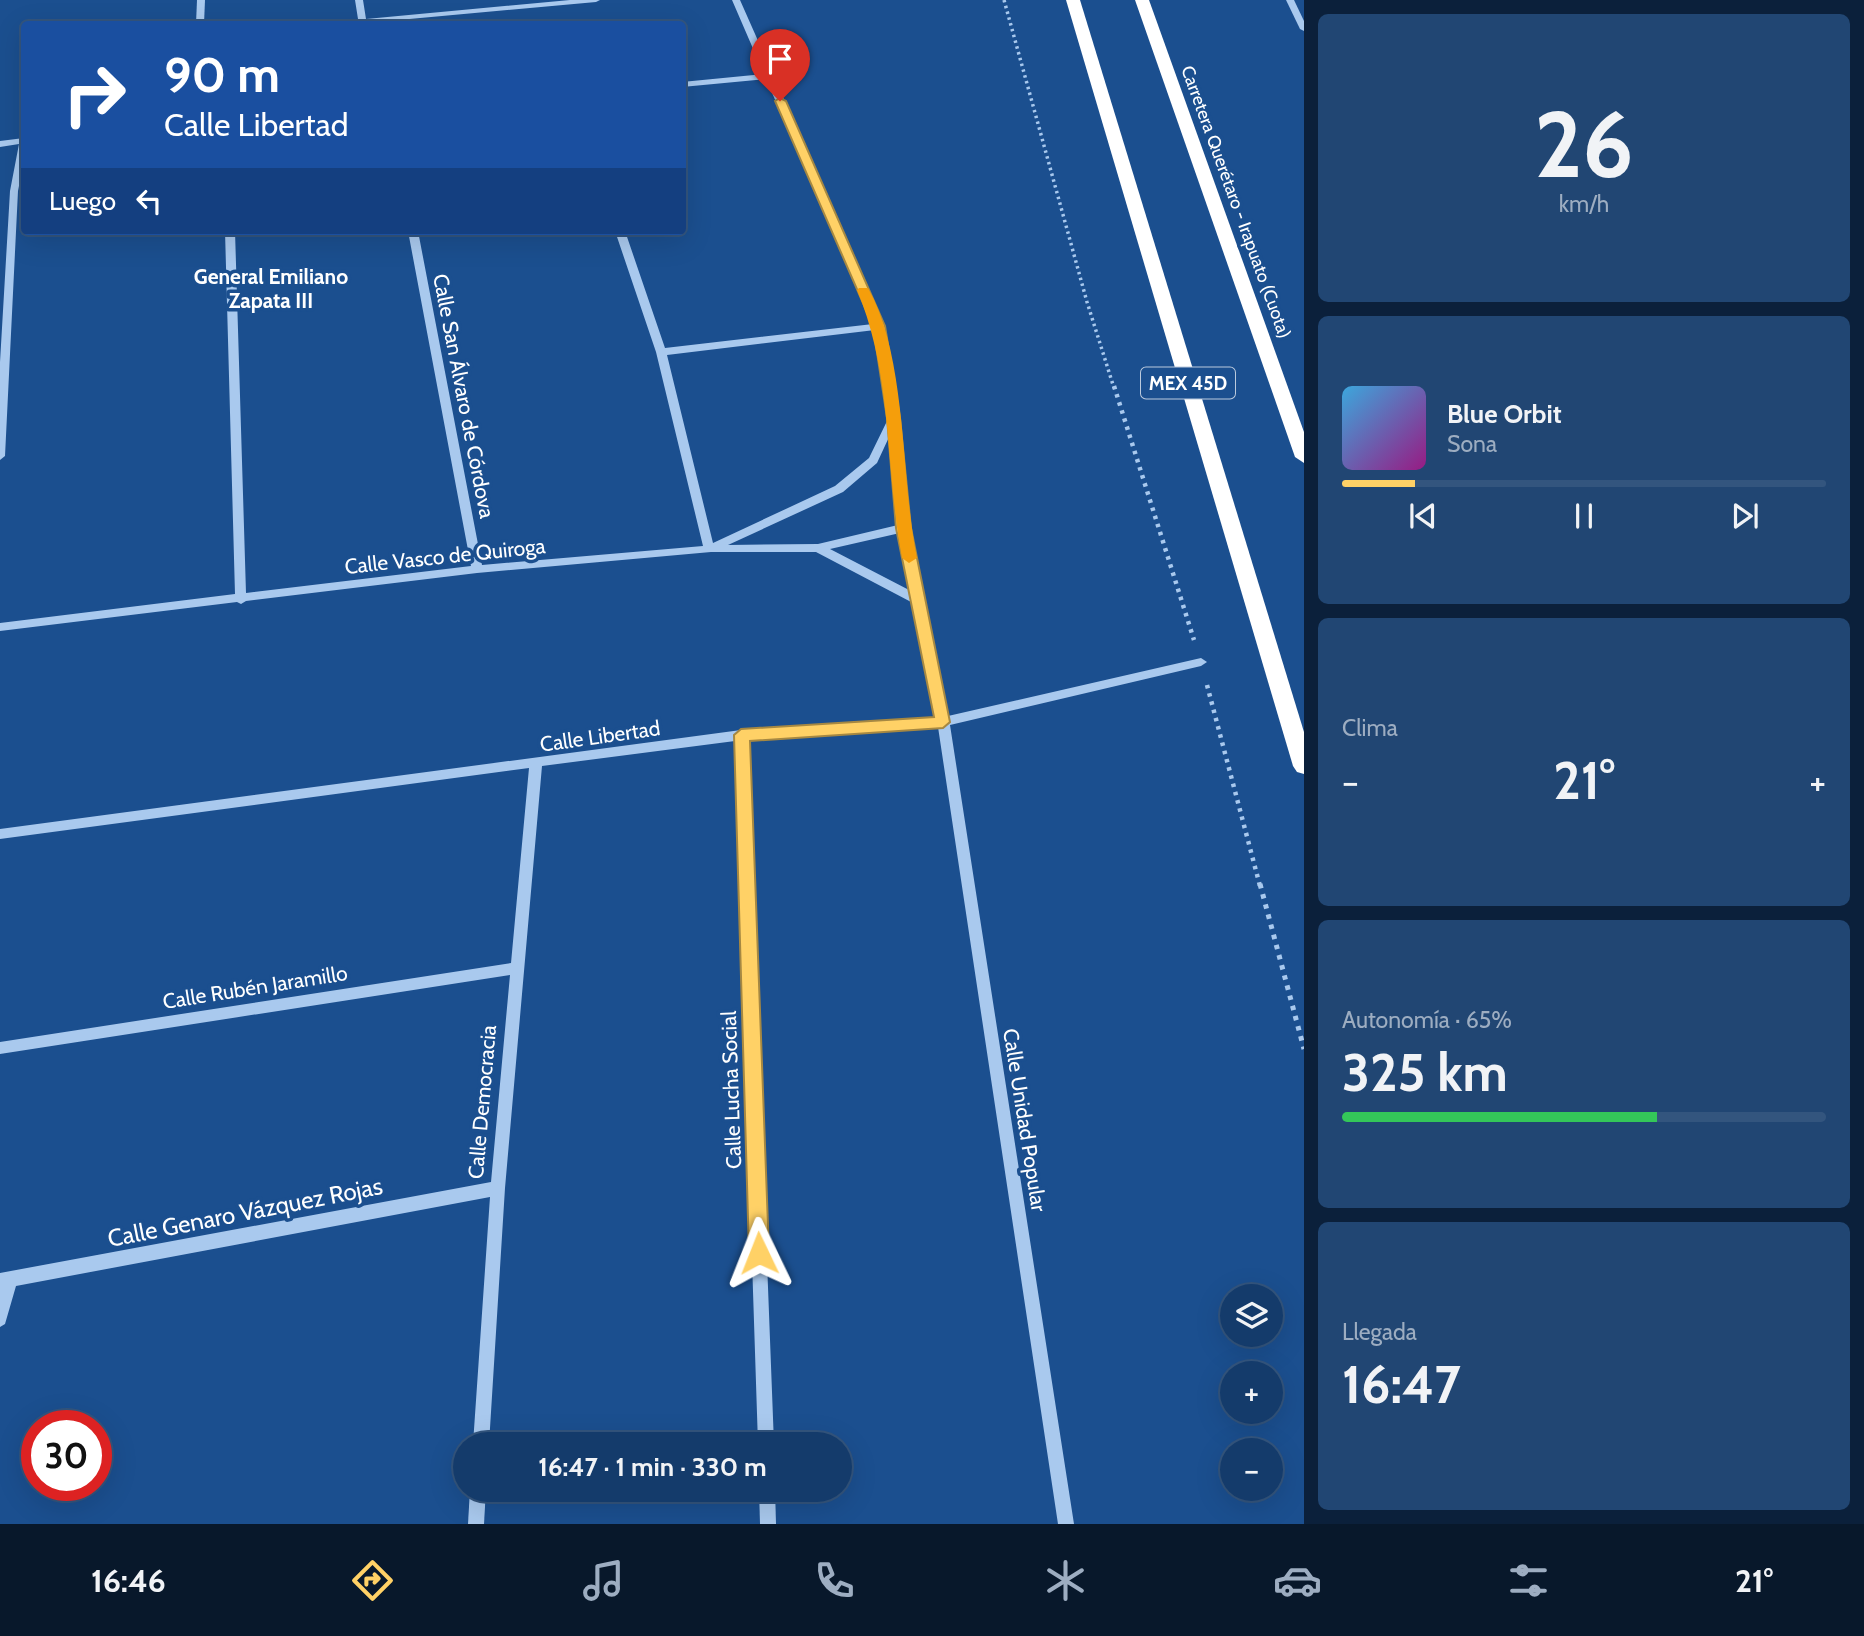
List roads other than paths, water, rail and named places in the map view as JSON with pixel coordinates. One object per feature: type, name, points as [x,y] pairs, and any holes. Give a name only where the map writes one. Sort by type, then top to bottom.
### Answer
[{"type":"highway","name":"MEX 45D","points":[[1073,0],[1304,766]]},
{"type":"highway","name":"Carretera Querétaro - Irapuato (Cuota)","points":[[1142,0],[1304,457]]},
{"type":"street","points":[[200,21],[201,0]]},
{"type":"street","points":[[359,0],[362,21],[596,0]]},
{"type":"street","points":[[736,0],[879,326],[894,418],[904,528],[943,722]]},
{"type":"street","points":[[1290,0],[1304,29]]},
{"type":"street","points":[[686,86],[769,76]]},
{"type":"street","points":[[0,144],[21,141]]},
{"type":"street","points":[[0,456],[14,191],[21,156]]},
{"type":"street","points":[[230,235],[241,600]]},
{"type":"street","name":"Calle San Álvaro de Córdova","points":[[414,235],[477,569]]},
{"type":"street","points":[[621,235],[662,352],[709,549],[818,548],[904,528]]},
{"type":"street","points":[[662,352],[879,326]]},
{"type":"street","name":"Calle Vasco de Quiroga","points":[[0,627],[241,600],[477,569],[709,549],[839,489],[873,460],[894,418]]},
{"type":"street","points":[[818,548],[918,600]]},
{"type":"street","name":"Calle Libertad","points":[[0,834],[741,735],[943,722],[1201,662]]},
{"type":"street","name":"Calle Unidad Popular","points":[[943,722],[1066,1524]]},
{"type":"street","name":"Calle Lucha Social","points":[[741,735],[765,1432]]},
{"type":"street","name":"Calle Democracia","points":[[482,1432],[498,1188],[536,764]]},
{"type":"street","name":"Calle Rubén Jaramillo","points":[[0,1048],[516,968]]},
{"type":"street","name":"Calle Genaro Vázquez Rojas","points":[[5,1280],[498,1188]]},
{"type":"street","points":[[0,1319],[5,1280]]},
{"type":"street","points":[[476,1524],[477,1502]]},
{"type":"street","points":[[767,1502],[768,1524]]},
{"type":"district","name":"General Emiliano Zapata III","points":[[271,288]]}]
